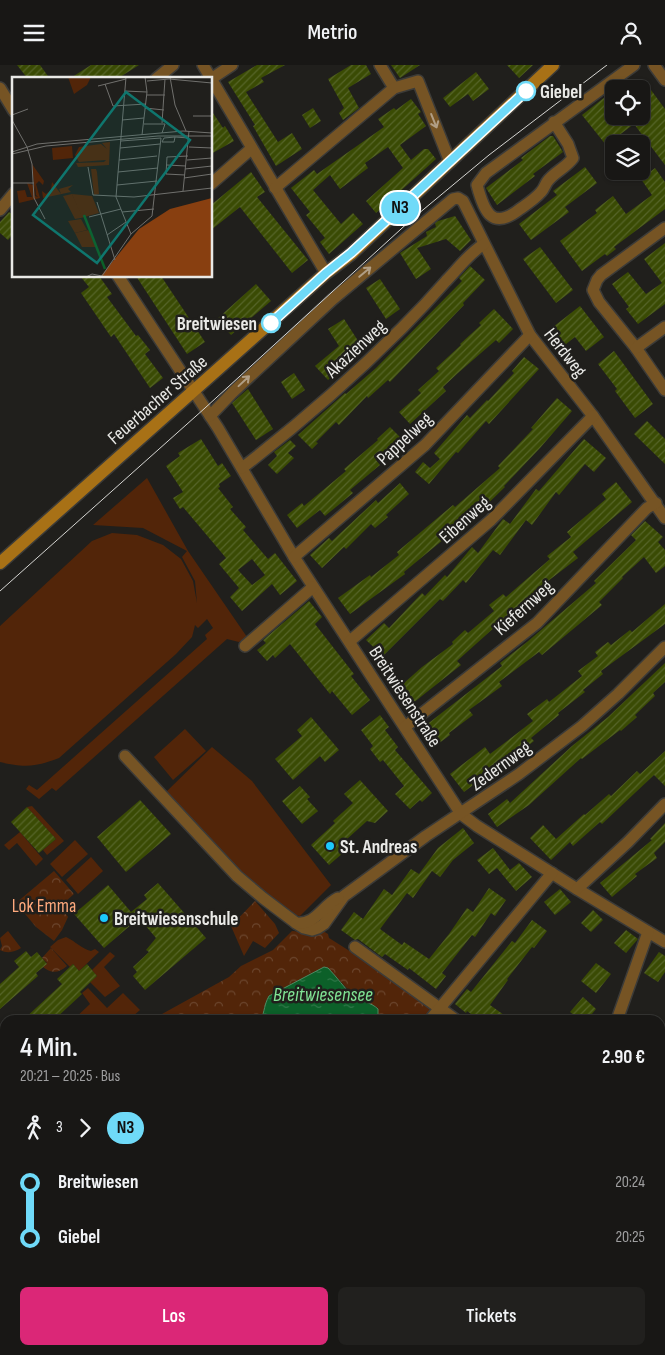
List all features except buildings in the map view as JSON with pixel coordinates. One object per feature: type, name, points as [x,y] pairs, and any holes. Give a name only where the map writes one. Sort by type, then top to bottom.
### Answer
[{"type":"main road","name":"Feuerbacher Straße","points":[[0,563],[326,273],[351,253],[553,65]]},
{"type":"street","points":[[159,77],[174,65]]},
{"type":"street","points":[[203,65],[210,77]]},
{"type":"street","points":[[212,78],[232,65]]},
{"type":"street","points":[[380,65],[394,89]]},
{"type":"street","points":[[554,122],[568,144],[573,159],[548,181],[542,191],[512,215],[502,219],[495,218],[488,213],[480,199],[477,185],[486,173],[554,122],[634,65]]},
{"type":"street","points":[[654,65],[665,80]]},
{"type":"street","points":[[212,81],[326,273]]},
{"type":"street","points":[[275,188],[394,89],[418,81],[450,162]]},
{"type":"street","points":[[0,88],[12,108]]},
{"type":"street","points":[[212,183],[251,149]]},
{"type":"street","points":[[0,210],[12,195]]},
{"type":"street","name":"Herdweg","points":[[210,416],[233,392],[333,299],[453,199],[461,199],[530,335],[594,416],[665,518]]},
{"type":"street","points":[[665,228],[601,275],[594,285],[594,295],[636,348],[665,390]]},
{"type":"street","name":"Akazienweg","points":[[242,468],[276,442],[348,379],[401,329],[471,253],[484,245]]},
{"type":"street","name":"Breitwiesenstraße","points":[[119,277],[210,416],[313,587],[350,641],[461,814],[477,827],[665,942]]},
{"type":"street","points":[[636,348],[665,327]]},
{"type":"street","name":"Pappelweg","points":[[294,557],[425,445],[530,335]]},
{"type":"street","name":"Eibenweg","points":[[350,641],[491,521],[594,416]]},
{"type":"street","name":"Kiefernweg","points":[[405,727],[537,623],[647,508],[656,503]]},
{"type":"street","points":[[245,646],[313,587]]},
{"type":"street","name":"Zedernweg","points":[[125,756],[237,876],[296,923],[309,922],[317,917],[335,899],[344,896],[426,836],[519,774],[582,726],[618,694],[665,647]]},
{"type":"street","points":[[577,889],[628,843],[665,804]]},
{"type":"street","points":[[434,1015],[552,873]]},
{"type":"street","points":[[619,1015],[648,932]]},
{"type":"street","points":[[355,947],[449,1015]]},
{"type":"green space","points":[[147,478],[188,551],[247,637],[239,642],[227,639],[56,791],[52,788],[39,799],[26,789],[29,785],[37,790],[207,639],[205,635],[213,628],[207,619],[198,628],[195,625],[192,637],[176,654],[59,758],[30,766],[0,762],[0,626],[92,541],[112,533],[137,535],[163,545],[181,559],[193,581],[197,603],[195,581],[182,557],[187,551],[143,528],[93,525]]},
{"type":"green space","points":[[185,729],[206,751],[173,780],[154,757]]},
{"type":"green space","points":[[212,747],[252,781],[331,885],[300,916],[288,911],[271,899],[252,882],[166,792]]},
{"type":"green space","points":[[32,806],[64,841],[47,855],[43,850],[56,839],[27,807]]},
{"type":"green space","points":[[20,832],[43,859],[36,866],[17,843],[9,850],[4,845]]},
{"type":"green space","points":[[75,840],[88,854],[62,877],[50,864]]},
{"type":"green space","points":[[91,857],[103,871],[78,894],[66,880]]},
{"type":"green space","name":"Lok Emma","points":[[54,871],[74,894],[66,901],[63,909],[68,917],[54,941],[36,927],[16,903]]},
{"type":"green space","points":[[255,901],[275,924],[279,933],[265,948],[253,941],[244,956],[231,926]]},
{"type":"green space","points":[[8,931],[21,948],[16,951],[6,952],[0,950],[2,946],[0,938]]},
{"type":"green space","points":[[292,931],[310,933],[323,931],[328,934],[329,938],[375,967],[432,1009],[427,1015],[378,1015],[378,1008],[354,996],[328,968],[324,967],[269,996],[264,1015],[160,1015],[229,977],[241,966],[273,950]]},
{"type":"green space","points":[[66,937],[88,950],[95,949],[99,952],[79,971],[73,964],[70,967],[50,947],[58,940]]},
{"type":"green space","points":[[51,948],[67,966],[61,970],[52,972],[43,967],[47,963],[42,958]]},
{"type":"green space","points":[[110,952],[115,956],[104,967],[120,986],[105,997],[90,982],[97,976],[92,970]]},
{"type":"green space","points":[[88,988],[107,1008],[123,993],[140,1010],[134,1015],[78,1015],[90,1004],[82,993]]},
{"type":"water","name":"Breitwiesensee","points":[[324,967],[328,968],[353,996],[378,1009],[378,1015],[262,1015],[269,996]]},
{"type":"tram line","points":[[0,591],[205,408],[412,219],[489,155],[607,65]]},
{"type":"bus line","name":"N3","points":[[271,323],[351,253],[526,91]]},
{"type":"place","name":"Giebel","points":[[526,91]]},
{"type":"place","name":"Breitwiesen","points":[[271,323]]},
{"type":"place","name":"St. Andreas","points":[[330,846]]},
{"type":"place","name":"Breitwiesenschule","points":[[104,918]]}]
